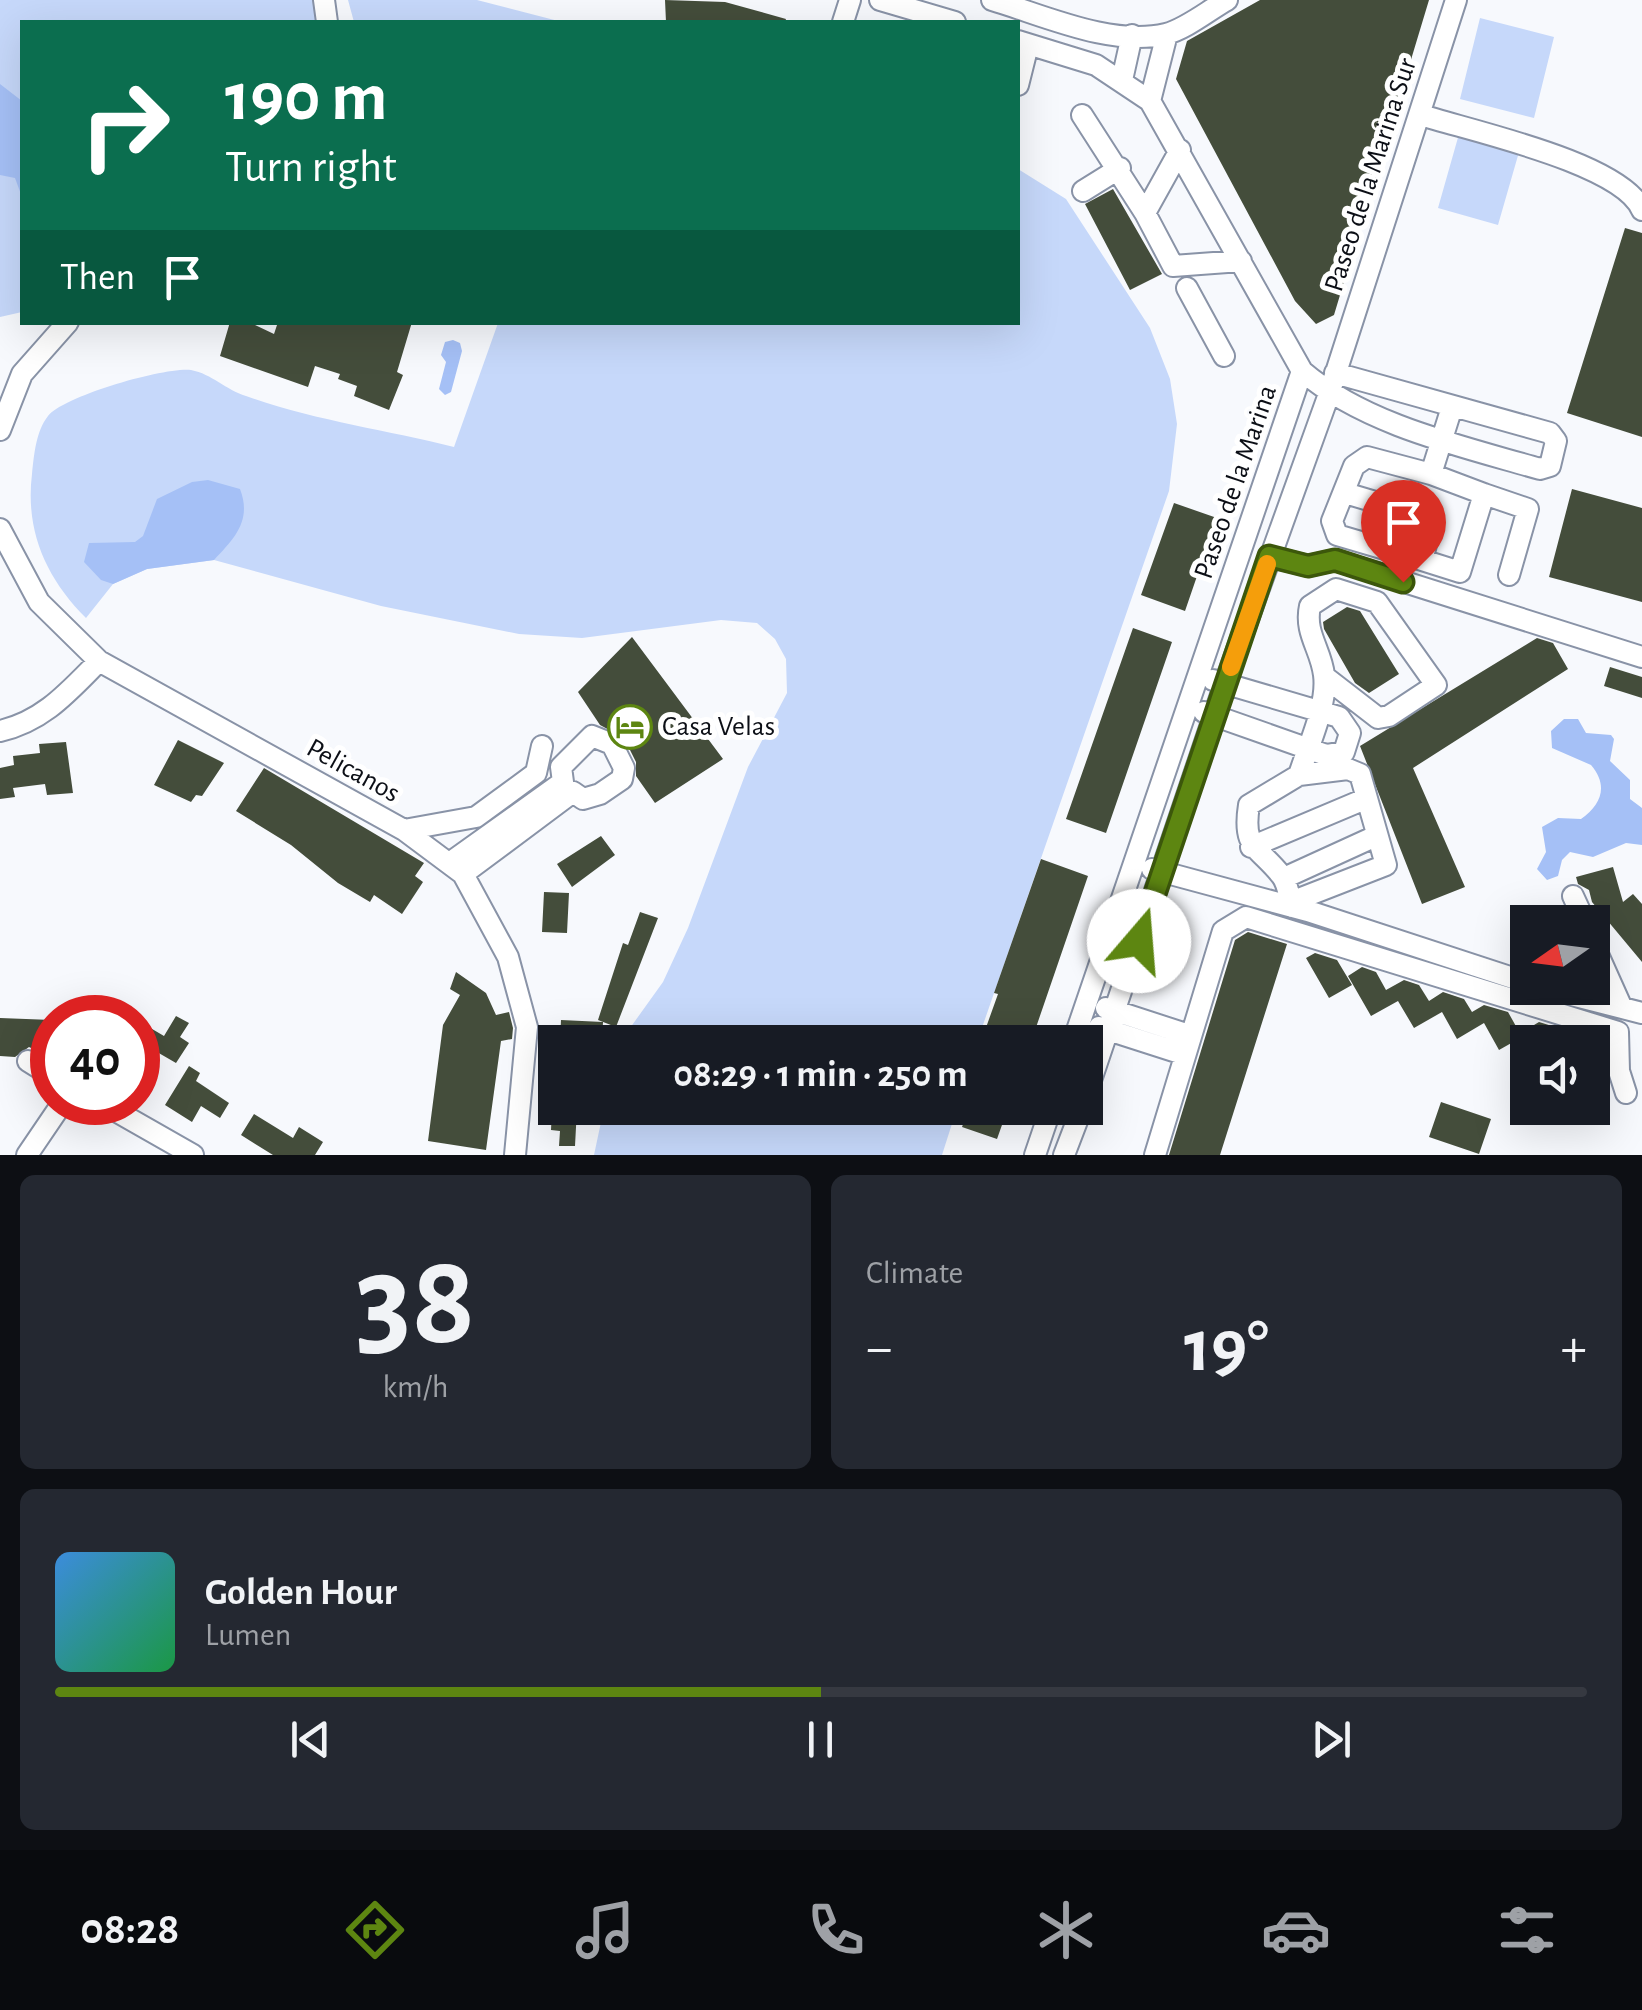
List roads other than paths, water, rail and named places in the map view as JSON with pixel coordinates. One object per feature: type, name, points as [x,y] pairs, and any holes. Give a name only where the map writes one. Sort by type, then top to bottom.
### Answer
[{"type":"street","points":[[880,0],[947,20]]},
{"type":"street","points":[[992,0],[1106,33],[1132,35],[1167,34],[1227,0]]},
{"type":"street","name":"Paseo de la Marina Sur","points":[[1336,369],[1456,0]]},
{"type":"street","points":[[1150,102],[1167,34]]},
{"type":"street","points":[[1122,80],[1132,35]]},
{"type":"street","points":[[1020,69],[1023,43]]},
{"type":"street","name":"Paseo de la Marina","points":[[1023,43],[1096,65],[1150,102],[1302,371],[1080,1022]]},
{"type":"street","points":[[1082,115],[1125,177],[1224,356]]},
{"type":"street","points":[[1421,115],[1596,171],[1626,190],[1642,210]]},
{"type":"street","points":[[1145,213],[1180,150]]},
{"type":"street","points":[[1083,191],[1125,177],[1158,186]]},
{"type":"street","points":[[1172,266],[1241,261]]},
{"type":"street","points":[[1187,288],[1199,265]]},
{"type":"street","points":[[0,430],[22,374],[65,325]]},
{"type":"street","points":[[1302,371],[1329,394],[1444,440],[1540,469],[1550,466],[1556,456],[1556,441],[1550,433],[1452,407],[1336,369]]},
{"type":"street","name":"Paseo de la Marina","points":[[1103,1048],[1170,843],[1336,369]]},
{"type":"street","points":[[1432,474],[1452,407]]},
{"type":"street","points":[[1500,457],[1510,422]]},
{"type":"street","points":[[1484,494],[1460,572],[1338,535],[1332,521],[1354,466],[1366,458],[1432,474],[1528,510],[1510,575]]},
{"type":"street","points":[[1345,493],[1433,519],[1422,560]]},
{"type":"street","name":"Pelicanos","points":[[0,529],[12,559],[39,602],[100,660],[404,830],[457,868],[508,957],[527,1027],[515,1155]]},
{"type":"street","points":[[1269,556],[1308,566],[1335,560],[1642,657]]},
{"type":"street","points":[[1299,775],[1325,677],[1306,624],[1310,606],[1336,588],[1377,602],[1436,685],[1389,716],[1378,718],[1325,677]]},
{"type":"street","points":[[0,731],[32,721],[51,708],[100,660]]},
{"type":"street","points":[[1188,708],[1336,755],[1344,752],[1350,733],[1346,720],[1199,676]]},
{"type":"street","points":[[457,868],[536,773],[542,746]]},
{"type":"street","points":[[1348,769],[1360,774],[1386,864],[1291,904],[1284,878],[1251,847],[1246,824],[1249,805],[1299,775],[1348,769]]},
{"type":"street","points":[[404,830],[489,832],[568,787]]},
{"type":"street","points":[[1251,847],[1365,799]]},
{"type":"street","points":[[1145,834],[1170,843]]},
{"type":"street","points":[[1284,878],[1376,836]]},
{"type":"street","points":[[1135,864],[1291,904],[1510,977]]},
{"type":"street","points":[[1573,896],[1577,905]]},
{"type":"street","points":[[1156,1155],[1186,1045],[1224,932],[1246,917],[1618,1032],[1619,1071],[1626,1093]]},
{"type":"street","points":[[1610,972],[1632,1010]]},
{"type":"street","points":[[1080,1022],[1113,1020],[1186,1045]]},
{"type":"street","points":[[28,1155],[48,1125]]},
{"type":"street","points":[[140,1125],[193,1155]]},
{"type":"street","points":[[1034,1155],[1045,1125]]},
{"type":"street","points":[[1064,1155],[1075,1125]]},
{"type":"place","name":"Casa Velas","points":[[630,727]]}]
